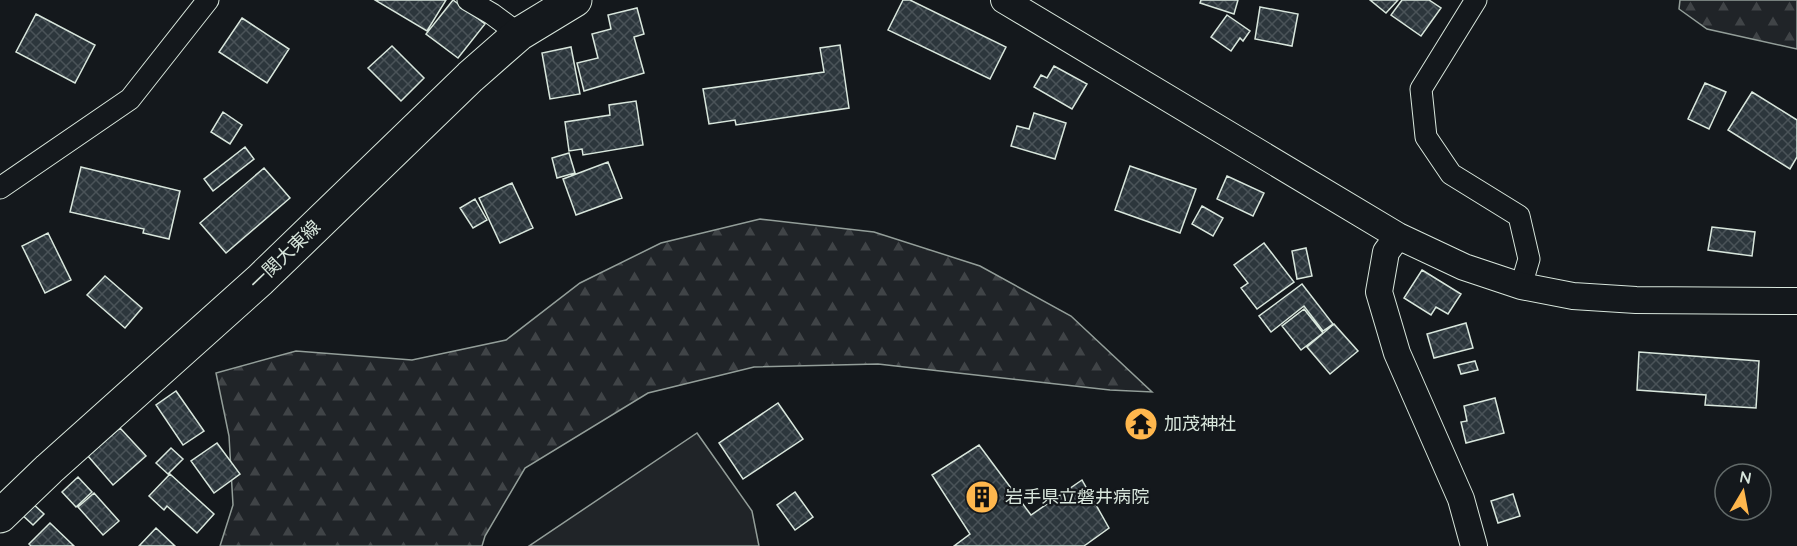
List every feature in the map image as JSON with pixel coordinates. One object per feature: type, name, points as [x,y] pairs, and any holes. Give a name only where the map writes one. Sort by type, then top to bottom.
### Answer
[{"type":"main road","name":"一関大東線","points":[[0,516],[260,280],[470,77],[519,34],[575,0]]},
{"type":"street","points":[[0,188],[130,99],[208,0]]},
{"type":"street","points":[[468,0],[519,34]]},
{"type":"street","points":[[1004,0],[1398,236],[1464,267],[1521,286],[1573,296],[1636,300],[1797,301]]},
{"type":"street","points":[[1476,0],[1421,88],[1426,136],[1451,174],[1519,216],[1529,259],[1521,286]]},
{"type":"street","points":[[1398,236],[1386,252],[1379,292],[1397,353],[1461,499],[1474,546]]},
{"type":"green space","points":[[1680,0],[1797,0],[1797,49],[1707,29],[1679,9]]},
{"type":"green space","points":[[760,219],[874,232],[980,266],[1071,316],[1152,392],[1110,390],[878,364],[754,367],[648,393],[525,468],[485,536],[482,546],[220,546],[233,505],[229,436],[216,373],[296,351],[412,360],[506,340],[580,283],[661,243]]},
{"type":"green space","points":[[697,433],[752,511],[759,546],[529,546]]},
{"type":"building","points":[[375,0],[446,0],[427,31]]},
{"type":"building","points":[[453,0],[485,24],[458,58],[426,34]]},
{"type":"building","points":[[903,0],[910,0],[1006,47],[990,79],[888,30]]},
{"type":"building","points":[[1201,0],[1238,0],[1234,14],[1200,3]]},
{"type":"building","points":[[1370,0],[1398,0],[1386,13]]},
{"type":"building","points":[[1402,0],[1429,0],[1441,8],[1421,36],[1391,15]]},
{"type":"building","points":[[1260,7],[1298,14],[1292,46],[1255,39]]},
{"type":"building","points":[[637,8],[644,34],[634,37],[644,73],[584,91],[577,63],[598,58],[592,34],[611,29],[608,15]]},
{"type":"building","points":[[36,14],[95,45],[75,83],[16,52]]},
{"type":"building","points":[[1227,15],[1250,31],[1243,41],[1240,38],[1231,51],[1211,37]]},
{"type":"building","points":[[242,18],[289,49],[267,83],[219,52]]},
{"type":"building","points":[[840,45],[849,108],[736,125],[735,120],[709,124],[703,89],[824,72],[820,48]]},
{"type":"building","points":[[392,46],[424,78],[401,101],[368,68]]},
{"type":"building","points":[[571,47],[580,94],[550,99],[542,53]]},
{"type":"building","points":[[1054,66],[1087,84],[1072,109],[1034,87],[1041,75],[1047,78]]},
{"type":"building","points":[[1705,83],[1726,92],[1709,129],[1688,119]]},
{"type":"building","points":[[1752,92],[1797,120],[1797,157],[1790,169],[1728,130]]},
{"type":"building","points":[[636,101],[643,145],[583,155],[582,149],[569,151],[565,122],[610,115],[609,105]]},
{"type":"building","points":[[223,112],[242,125],[230,144],[211,132]]},
{"type":"building","points":[[1034,113],[1066,123],[1055,159],[1011,146],[1017,126],[1029,129]]},
{"type":"building","points":[[245,147],[254,159],[213,191],[204,179]]},
{"type":"building","points":[[569,153],[575,173],[557,178],[552,158]]},
{"type":"building","points":[[608,162],[622,198],[576,215],[563,179]]},
{"type":"building","points":[[1130,166],[1196,189],[1180,233],[1115,210]]},
{"type":"building","points":[[81,167],[180,191],[169,239],[143,233],[144,229],[70,212]]},
{"type":"building","points":[[264,168],[290,198],[226,253],[200,223]]},
{"type":"building","points":[[1227,176],[1264,193],[1253,216],[1217,199]]},
{"type":"building","points":[[512,183],[533,228],[500,243],[479,198]]},
{"type":"building","points":[[475,199],[487,220],[473,228],[460,208]]},
{"type":"building","points":[[1202,206],[1223,218],[1213,236],[1192,224]]},
{"type":"building","points":[[1712,227],[1755,232],[1752,256],[1708,250]]},
{"type":"building","points":[[48,233],[71,280],[45,293],[22,246]]},
{"type":"building","points":[[1264,243],[1294,282],[1257,309],[1241,288],[1248,283],[1234,265]]},
{"type":"building","points":[[1306,248],[1312,276],[1297,279],[1292,251]]},
{"type":"building","points":[[1422,270],[1461,294],[1448,314],[1436,307],[1431,315],[1404,298]]},
{"type":"building","points":[[105,276],[142,308],[125,328],[87,295]]},
{"type":"building","points":[[1302,284],[1333,324],[1323,331],[1304,306],[1271,332],[1259,316]]},
{"type":"building","points":[[1304,309],[1323,333],[1301,350],[1282,326]]},
{"type":"building","points":[[1466,323],[1473,348],[1434,358],[1427,334]]},
{"type":"building","points":[[1334,324],[1358,351],[1330,374],[1307,347]]},
{"type":"building","points":[[1639,352],[1759,361],[1756,408],[1705,405],[1706,395],[1637,390]]},
{"type":"building","points":[[1475,361],[1478,370],[1461,374],[1458,365]]},
{"type":"building","points":[[176,391],[204,431],[183,445],[156,405]]},
{"type":"building","points":[[1495,398],[1504,433],[1466,443],[1461,422],[1467,421],[1464,406]]},
{"type":"building","points":[[778,403],[803,439],[743,479],[719,443]]},
{"type":"building","points":[[120,428],[146,456],[113,485],[88,456]]},
{"type":"building","points":[[217,443],[240,474],[214,493],[191,461]]},
{"type":"building","name":"岩手県立磐井病院","points":[[979,445],[1031,515],[1082,480],[1109,528],[1084,546],[954,546],[970,534],[932,475]]},
{"type":"building","points":[[171,448],[183,459],[168,474],[156,463]]},
{"type":"building","points":[[170,474],[214,514],[197,533],[167,506],[164,510],[149,496]]},
{"type":"building","points":[[78,477],[92,492],[76,507],[62,492]]},
{"type":"building","points":[[795,492],[813,517],[795,530],[777,505]]},
{"type":"building","points":[[94,493],[119,521],[103,535],[78,507]]},
{"type":"building","points":[[1513,494],[1520,516],[1498,523],[1491,501]]},
{"type":"building","points":[[30,501],[44,514],[33,525],[19,512]]},
{"type":"building","points":[[50,523],[74,546],[31,546],[29,544]]},
{"type":"building","points":[[156,528],[175,546],[139,546]]},
{"type":"place","name":"加茂神社","points":[[1141,424]]},
{"type":"place","name":"岩手県立磐井病院","points":[[982,497]]}]
